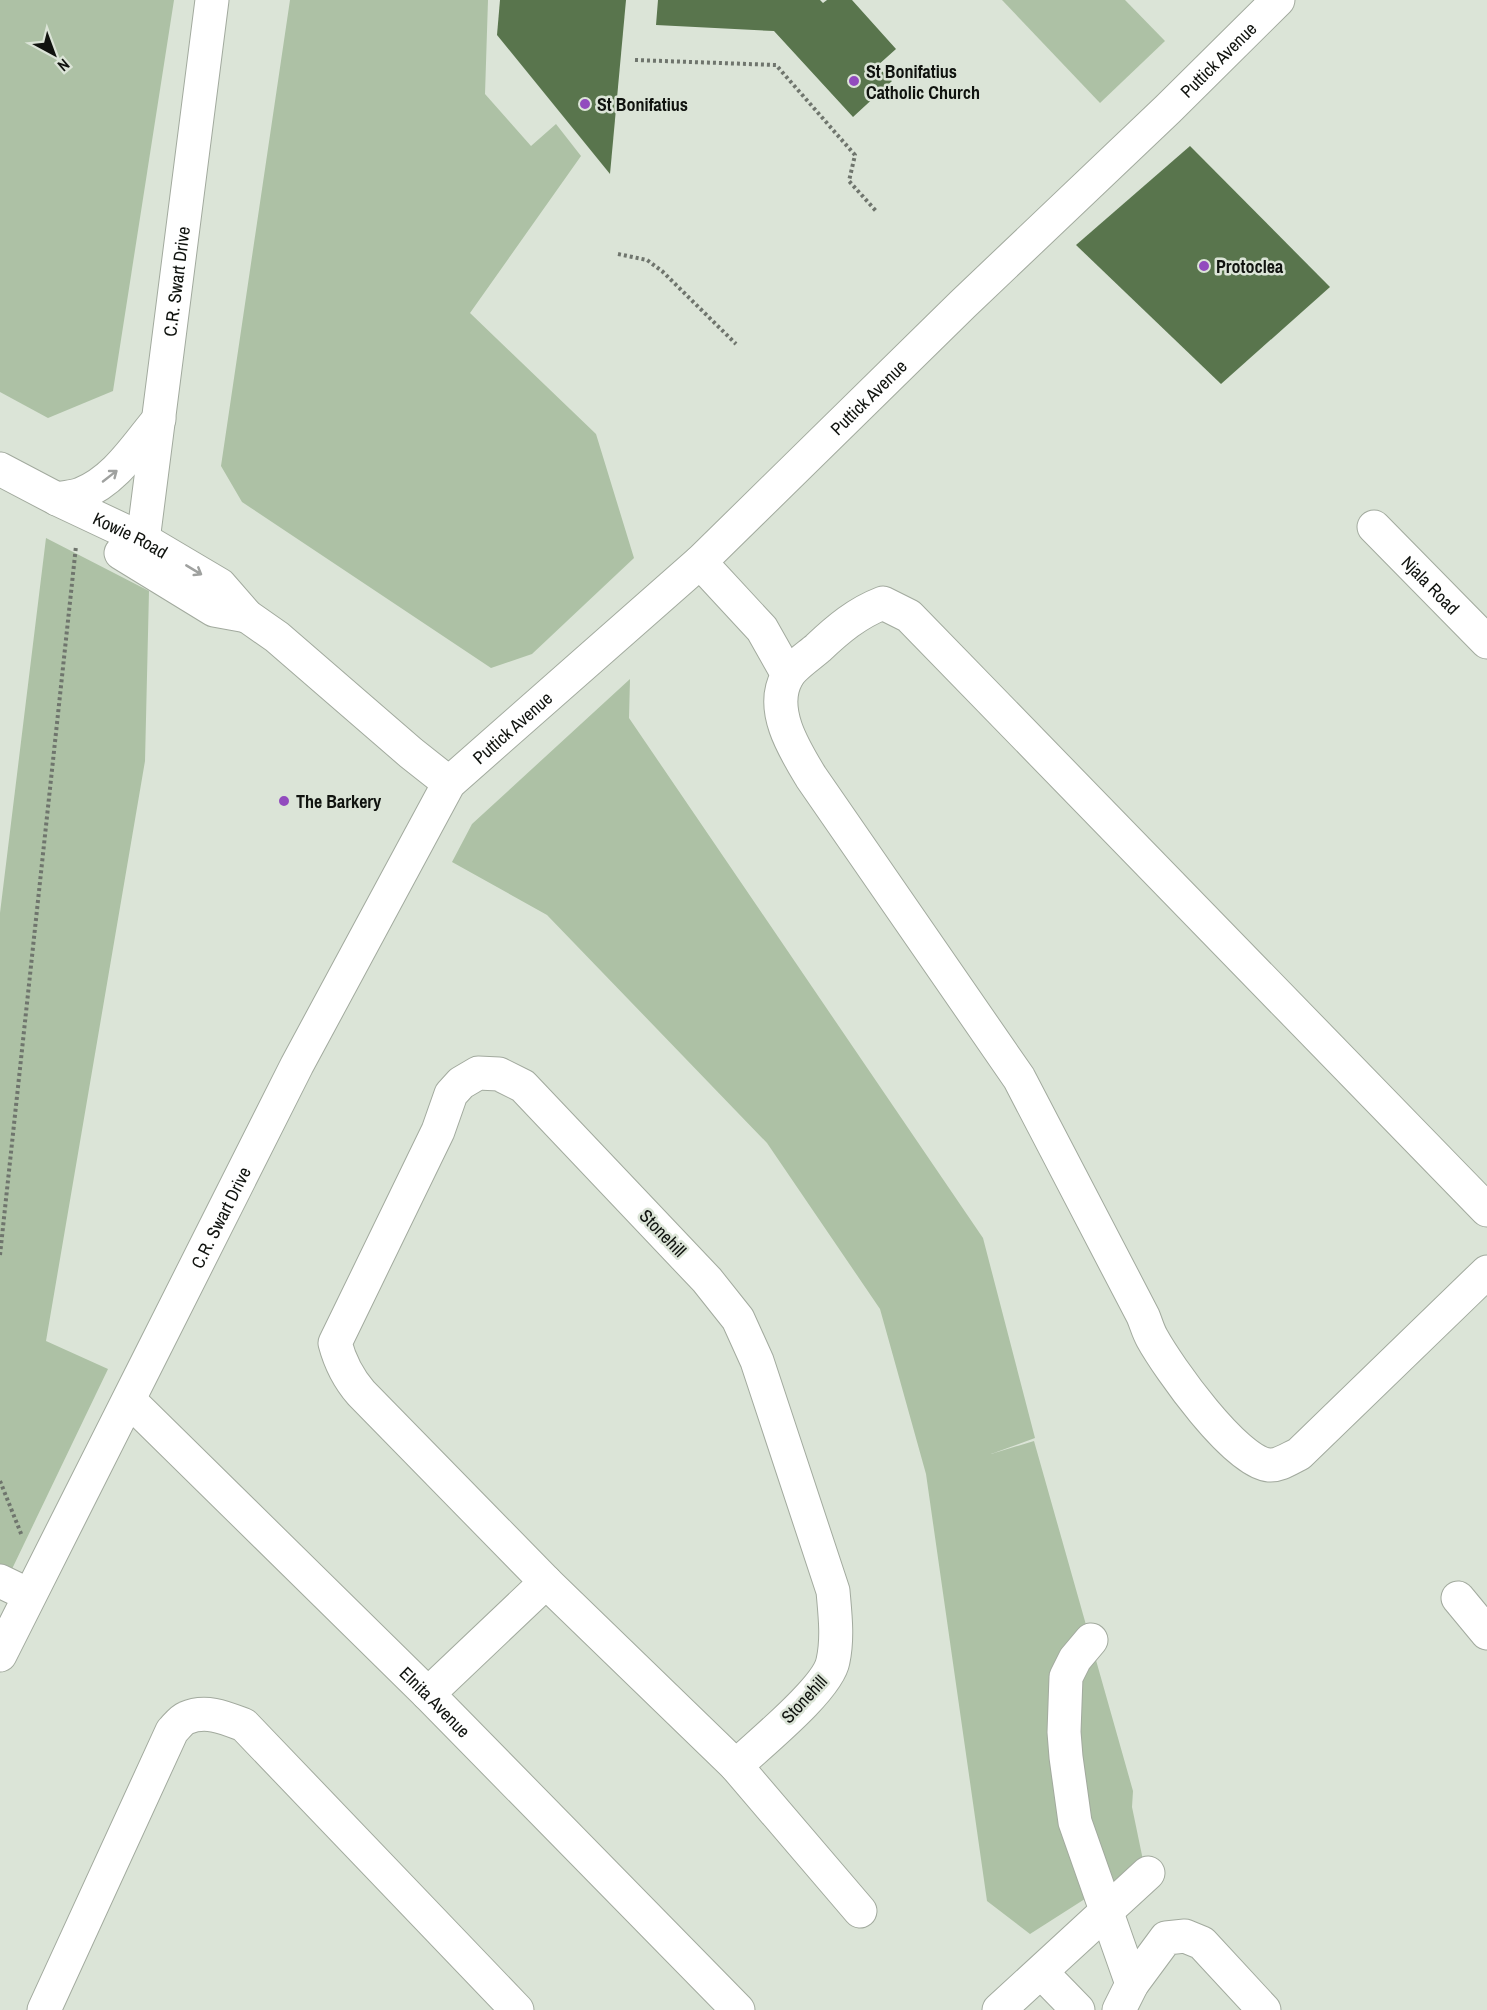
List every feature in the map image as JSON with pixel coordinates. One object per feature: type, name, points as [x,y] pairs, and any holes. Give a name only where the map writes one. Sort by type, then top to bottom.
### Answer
[{"type":"street","name":"C.R. Swart Drive","points":[[142,552],[213,0]]},
{"type":"street","name":"Puttick Avenue","points":[[449,783],[700,562],[1278,0]]},
{"type":"street","points":[[57,499],[80,494],[118,470],[159,418]]},
{"type":"street","name":"Kowie Road","points":[[0,469],[57,499],[142,552],[214,610],[247,616],[277,638],[449,783]]},
{"type":"street","name":"Kowie Road","points":[[0,493],[77,530],[142,552]]},
{"type":"street","name":"Njala Road","points":[[1374,527],[1487,642]]},
{"type":"street","points":[[700,562],[762,629],[788,675]]},
{"type":"street","points":[[1487,1210],[909,616],[883,603],[866,610],[828,638],[788,675],[782,692],[782,712],[796,753],[1019,1078],[1152,1337],[1186,1390],[1211,1420],[1250,1458],[1268,1465],[1282,1462],[1299,1454],[1487,1272]]},
{"type":"street","name":"C.R. Swart Drive","points":[[0,1655],[297,1065],[449,783]]},
{"type":"street","name":"Stonehill","points":[[478,1073],[499,1074],[523,1086],[707,1280],[738,1319],[757,1361],[832,1591],[836,1628],[833,1662],[828,1677],[736,1766],[546,1582],[361,1393],[345,1372],[335,1343],[438,1131],[451,1094],[460,1083],[478,1073]]},
{"type":"street","name":"Elnita Avenue","points":[[129,1400],[428,1694],[730,2007]]},
{"type":"street","points":[[0,1581],[34,1586]]},
{"type":"street","points":[[428,1694],[546,1582]]},
{"type":"street","points":[[1458,1598],[1487,1633]]},
{"type":"street","points":[[1091,1640],[1075,1659],[1066,1677],[1064,1732],[1075,1822],[1106,1912],[1126,1997]]},
{"type":"street","points":[[44,2010],[172,1731],[185,1718],[204,1714],[224,1716],[244,1725],[516,2010]]},
{"type":"street","points":[[736,1766],[860,1911]]},
{"type":"street","points":[[999,2010],[1148,1873]]},
{"type":"street","points":[[1126,1997],[1166,1938],[1185,1936],[1202,1943],[1264,2010]]},
{"type":"street","points":[[1041,1972],[1078,2010]]},
{"type":"path","points":[[634,60],[776,65],[855,154],[849,181],[876,211]]},
{"type":"path","points":[[618,254],[647,260],[662,271],[736,344]]},
{"type":"path","points":[[0,1255],[77,530]]},
{"type":"path","points":[[0,1481],[34,1586]]},
{"type":"green space","points":[[0,0],[174,0],[113,391],[48,418],[0,392]]},
{"type":"green space","points":[[290,0],[488,0],[485,94],[531,146],[556,124],[581,156],[470,313],[596,434],[634,558],[532,654],[491,668],[242,502],[221,466]]},
{"type":"green space","points":[[1002,0],[1125,0],[1165,41],[1100,103]]},
{"type":"green space","points":[[46,538],[149,591],[145,761],[46,1341],[108,1369],[0,1594],[0,913]]},
{"type":"green space","points":[[630,679],[629,718],[983,1238],[1035,1438],[991,1454],[1034,1441],[1133,1791],[1132,1807],[1144,1865],[1113,1881],[1030,1934],[987,1901],[926,1474],[880,1309],[767,1143],[547,915],[452,862],[472,824]]},
{"type":"building","name":"St Bonifatius","points":[[500,0],[626,0],[610,174],[497,35]]},
{"type":"building","points":[[658,0],[820,0],[823,3],[827,0],[852,0],[896,49],[877,66],[892,81],[853,117],[774,31],[656,25]]},
{"type":"building","name":"Protoclea","points":[[1190,146],[1330,287],[1221,384],[1076,245]]},
{"type":"place","name":"St Bonifatius Catholic Church","points":[[854,81]]},
{"type":"place","name":"St Bonifatius","points":[[585,104]]},
{"type":"place","name":"Protoclea","points":[[1204,266]]},
{"type":"place","name":"The Barkery","points":[[284,801]]}]
